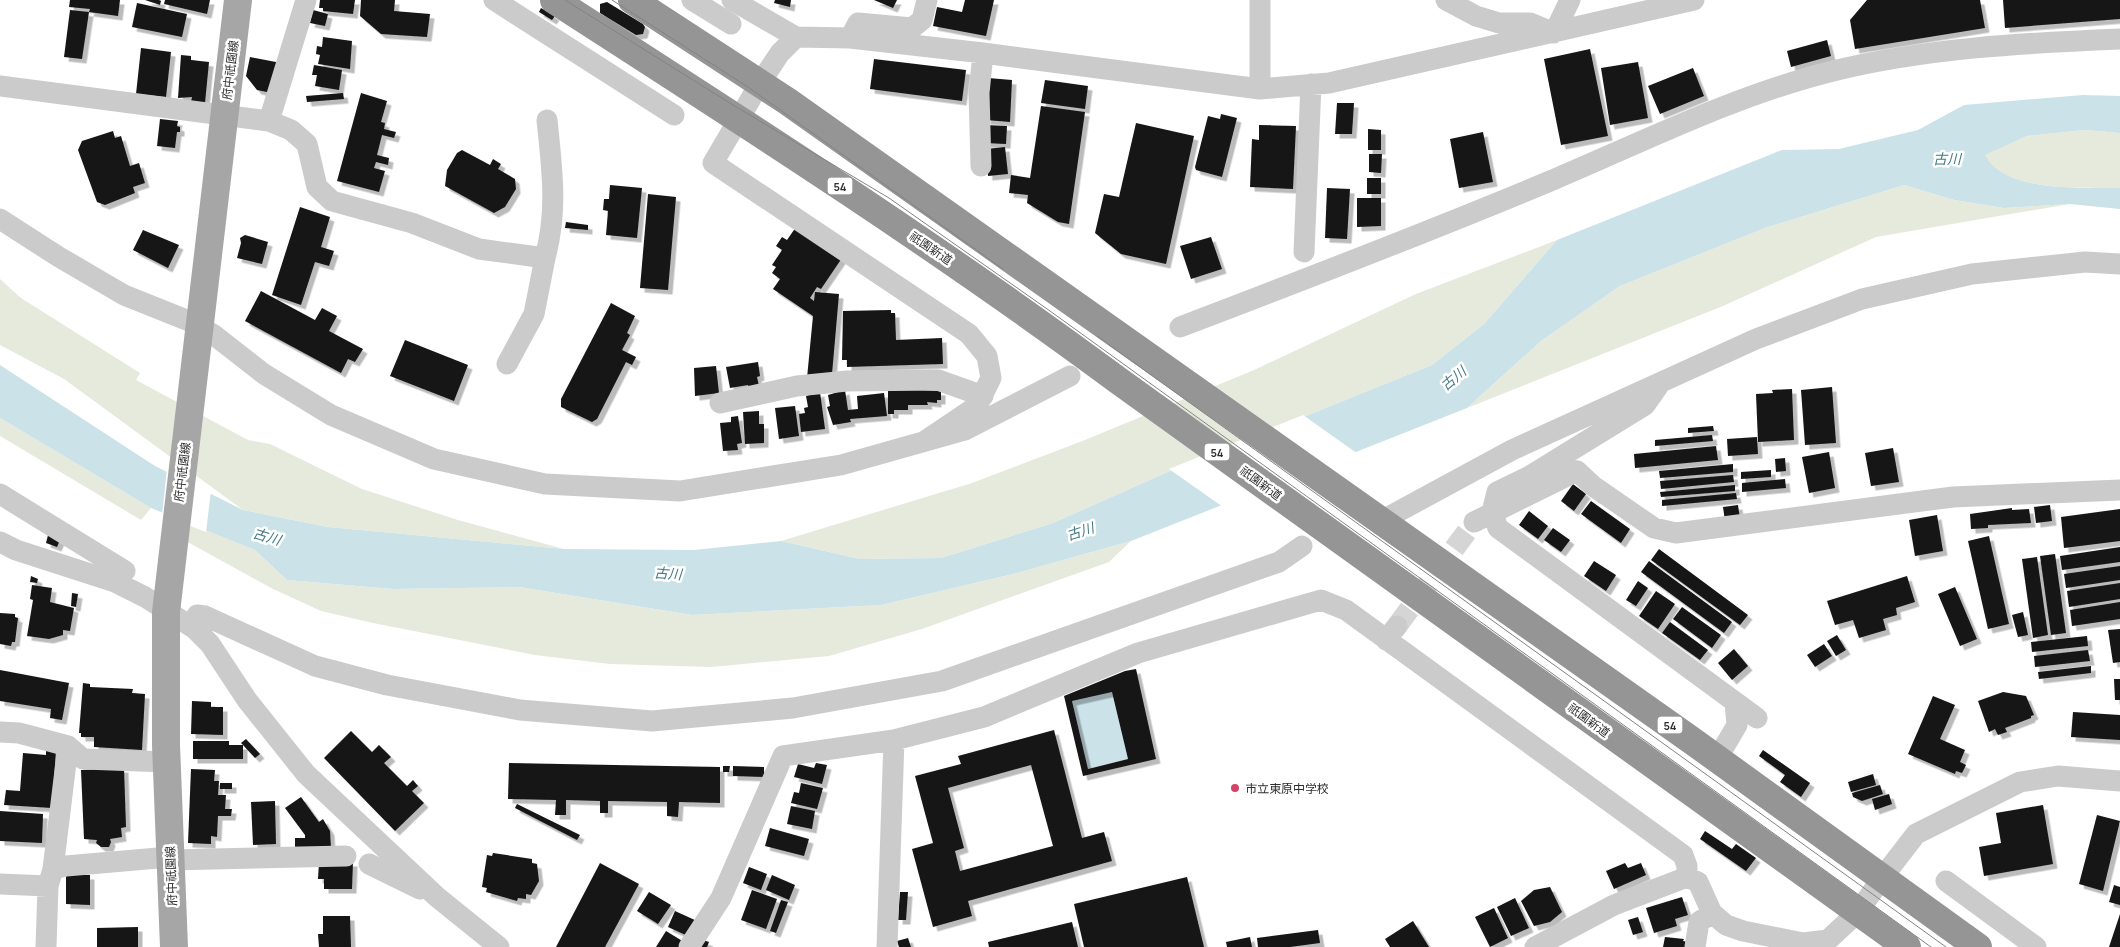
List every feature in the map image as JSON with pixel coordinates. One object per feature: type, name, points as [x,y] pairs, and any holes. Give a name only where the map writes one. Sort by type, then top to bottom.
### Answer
[{"type":"highway","name":"祇園新道","points":[[554,0],[740,120],[1024,311],[1119,382],[1907,947]]},
{"type":"highway","name":"54","points":[[632,0],[760,83],[1717,759],[1978,947]]},
{"type":"main road","name":"府中祇園線","points":[[174,947],[167,762],[166,612],[168,583],[200,339],[238,0]]},
{"type":"street","points":[[269,121],[306,0]]},
{"type":"street","points":[[494,0],[674,115]]},
{"type":"street","points":[[692,0],[730,24]]},
{"type":"street","points":[[732,0],[796,36],[850,38],[983,53],[1260,89],[1328,83],[1694,0]]},
{"type":"street","points":[[850,38],[858,23],[912,28],[922,20],[927,0]]},
{"type":"street","points":[[1260,0],[1260,89]]},
{"type":"street","points":[[1446,0],[1476,16],[1500,23],[1530,23],[1554,33]]},
{"type":"street","points":[[1554,33],[1570,0]]},
{"type":"street","points":[[796,36],[780,53],[760,83],[713,163],[968,334],[987,356],[991,378],[977,406],[924,441]]},
{"type":"street","points":[[1180,326],[1334,269],[1555,179],[1726,105],[1833,71],[1934,52],[2028,43],[2120,39]]},
{"type":"street","points":[[572,49],[621,43]]},
{"type":"street","points":[[981,166],[979,92],[983,53]]},
{"type":"street","points":[[1304,252],[1311,84]]},
{"type":"street","points":[[0,86],[269,121],[291,130],[306,144],[317,187],[332,201],[412,223],[479,249],[545,258]]},
{"type":"street","points":[[507,364],[534,314],[552,231],[553,181],[547,120]]},
{"type":"street","points":[[0,219],[59,257],[264,374],[330,415],[434,459],[545,484],[680,491],[841,465],[965,430],[1070,376]]},
{"type":"street","points":[[1370,513],[1756,340],[1862,299],[1972,274],[2085,262],[2120,264]]},
{"type":"street","points":[[720,403],[797,386],[847,381],[938,380],[983,396]]},
{"type":"street","points":[[1662,381],[1645,405],[1528,477],[1497,492],[1492,512],[1498,528],[1757,718]]},
{"type":"street","points":[[1474,522],[1577,471],[1592,486],[1654,528],[1676,533],[1953,496],[2120,490]]},
{"type":"street","points":[[0,494],[125,571]]},
{"type":"street","points":[[0,542],[16,550],[115,582],[145,597],[195,629],[210,644],[247,700],[306,774],[436,897],[499,947]]},
{"type":"street","points":[[197,616],[205,616],[315,666],[387,685],[520,710],[652,720],[793,708],[942,681],[1279,562],[1302,546]]},
{"type":"street","points":[[689,947],[721,898],[783,756],[894,740],[984,717],[1138,652],[1321,600],[1392,633],[1683,855],[1688,877]]},
{"type":"street","points":[[1717,759],[1737,724],[1735,702]]},
{"type":"street","points":[[0,732],[18,733],[68,746],[84,759],[167,762]]},
{"type":"street","points":[[887,947],[894,740]]},
{"type":"street","points":[[46,947],[50,878],[68,746]]},
{"type":"street","points":[[1536,947],[1614,905],[1688,877],[1698,882],[1712,913],[1726,925],[1743,931],[1804,943],[1828,940],[1858,912],[1916,834],[2020,782],[2058,776],[2120,781]]},
{"type":"street","points":[[0,884],[50,878],[66,866],[158,858],[170,860],[346,856]]},
{"type":"street","points":[[369,864],[436,897]]},
{"type":"street","points":[[1946,881],[2036,947]]},
{"type":"street","points":[[1695,947],[1699,922],[1712,913]]},
{"type":"shaded area","points":[[2085,130],[2120,133],[2120,188],[2066,187],[2026,182],[2008,176],[1994,167],[1984,155],[2027,136]]},
{"type":"shaded area","points":[[1904,185],[1954,200],[2004,208],[2070,204],[1876,237],[1723,306],[1467,408],[1541,341],[1620,286],[1765,228]]},
{"type":"shaded area","points":[[1557,240],[1484,324],[1432,365],[1170,471],[1053,523],[941,558],[860,559],[781,541],[972,483],[1085,440],[1254,370],[1416,294]]},
{"type":"shaded area","points":[[0,279],[21,298],[140,373],[136,380],[248,440],[270,444],[362,489],[458,520],[564,549],[328,527],[243,510],[64,379],[0,345]]},
{"type":"shaded area","points":[[0,418],[151,508],[141,520],[0,436]]},
{"type":"shaded area","points":[[187,522],[255,550],[287,580],[393,589],[519,587],[692,615],[881,605],[1013,574],[1131,541],[1109,562],[922,629],[829,656],[712,667],[610,664],[535,655],[321,611],[271,588],[184,540]]},
{"type":"water","name":"古川","points":[[2083,95],[2120,96],[2120,133],[2085,130],[2027,136],[1985,155],[1995,167],[2009,176],[2026,182],[2066,187],[2120,188],[2120,209],[2070,204],[2004,208],[1954,200],[1904,185],[1765,228],[1620,286],[1541,341],[1467,408],[1131,541],[1013,574],[881,605],[692,615],[519,587],[393,589],[287,580],[255,550],[151,508],[0,418],[0,365],[155,466],[243,510],[328,527],[564,549],[694,550],[781,541],[860,559],[941,558],[1053,523],[1170,471],[1432,365],[1484,324],[1557,240],[1782,150],[1839,149],[1918,130],[1964,105]]},
{"type":"water","points":[[1112,692],[1128,759],[1088,769],[1072,701]]},
{"type":"pier","points":[[1303,415],[1358,454],[1223,507],[1169,469]]},
{"type":"pier","points":[[167,469],[211,491],[206,532],[162,515]]},
{"type":"building","points":[[70,0],[120,0],[118,16],[89,12],[90,9],[69,7]]},
{"type":"building","points":[[145,0],[159,0],[161,1],[160,5]]},
{"type":"building","points":[[165,0],[210,0],[207,14],[164,4]]},
{"type":"building","points":[[320,0],[355,0],[353,14],[323,11],[323,8],[319,8]]},
{"type":"building","points":[[361,0],[395,0],[394,11],[430,14],[427,37],[381,34],[360,16]]},
{"type":"building","points":[[775,0],[791,0],[790,7],[774,3]]},
{"type":"building","points":[[874,0],[897,0],[893,8]]},
{"type":"building","points":[[965,0],[994,0],[986,36],[933,26],[937,7],[962,12]]},
{"type":"building","points":[[1867,0],[1980,0],[1985,28],[1855,49],[1850,20]]},
{"type":"building","points":[[2003,0],[2120,0],[2120,19],[2005,28]]},
{"type":"building","points":[[607,2],[643,24],[645,27],[643,34],[636,35],[600,13],[600,4]]},
{"type":"building","points":[[137,3],[187,14],[182,37],[132,27]]},
{"type":"building","points":[[541,8],[555,16],[552,20],[539,12]]},
{"type":"building","points":[[70,10],[89,12],[82,59],[64,57]]},
{"type":"building","points":[[313,10],[328,14],[325,26],[310,23]]},
{"type":"building","points":[[323,37],[352,41],[350,69],[318,64],[320,55],[316,54],[317,46],[322,47]]},
{"type":"building","points":[[1827,40],[1831,56],[1791,67],[1787,51]]},
{"type":"building","points":[[141,48],[171,52],[166,97],[136,94]]},
{"type":"building","points":[[1590,49],[1608,136],[1561,145],[1544,59]]},
{"type":"building","points":[[181,55],[191,56],[191,60],[209,62],[205,103],[191,102],[192,97],[178,98]]},
{"type":"building","points":[[250,57],[281,63],[272,93],[257,90],[246,76]]},
{"type":"building","points":[[874,59],[966,70],[962,101],[870,89]]},
{"type":"building","points":[[1638,62],[1648,118],[1610,125],[1601,68]]},
{"type":"building","points":[[314,65],[342,70],[339,90],[315,86],[317,75],[312,75]]},
{"type":"building","points":[[1693,68],[1704,96],[1660,114],[1648,86]]},
{"type":"building","points":[[988,78],[1012,80],[1010,122],[986,120]]},
{"type":"building","points":[[1045,80],[1088,86],[1085,109],[1041,103]]},
{"type":"building","points":[[343,93],[344,99],[307,102],[306,96]]},
{"type":"building","points":[[361,93],[387,101],[381,122],[385,123],[384,129],[396,132],[394,138],[382,135],[377,155],[389,158],[388,165],[376,162],[374,168],[385,171],[379,192],[337,181]]},
{"type":"building","points":[[1337,103],[1354,103],[1352,134],[1335,134]]},
{"type":"building","points":[[1041,106],[1085,112],[1069,224],[1058,222],[1027,203],[1028,195],[1009,193],[1011,175],[1030,178]]},
{"type":"building","points":[[1221,114],[1237,118],[1222,177],[1196,170],[1195,167],[1208,116],[1220,119]]},
{"type":"building","points":[[160,119],[178,121],[177,126],[180,127],[180,132],[177,132],[175,148],[157,146]]},
{"type":"building","points":[[1136,123],[1194,136],[1166,264],[1121,254],[1095,233],[1104,194],[1119,197]]},
{"type":"building","points":[[985,125],[1007,126],[1006,144],[984,143]]},
{"type":"building","points":[[1259,125],[1296,126],[1293,189],[1250,187],[1252,139],[1259,140]]},
{"type":"building","points":[[1368,129],[1381,130],[1381,150],[1368,150]]},
{"type":"building","points":[[113,131],[115,138],[121,136],[130,166],[139,163],[145,183],[133,187],[135,193],[105,205],[97,202],[78,150],[82,141]]},
{"type":"building","points":[[1483,132],[1493,182],[1459,188],[1450,139]]},
{"type":"building","points":[[1005,147],[1008,174],[988,176],[986,149]]},
{"type":"building","points":[[462,150],[490,165],[493,159],[501,164],[498,169],[515,179],[516,189],[505,207],[494,213],[445,186],[447,170],[457,153]]},
{"type":"building","points":[[1369,154],[1382,154],[1381,173],[1369,172]]},
{"type":"building","points":[[1367,178],[1381,178],[1381,194],[1367,194]]},
{"type":"building","points":[[610,185],[642,188],[637,238],[606,235],[608,211],[603,210],[604,199],[609,199]]},
{"type":"building","points":[[1327,188],[1350,189],[1347,239],[1325,238]]},
{"type":"building","points":[[648,194],[676,197],[668,290],[640,288]]},
{"type":"building","points":[[1357,198],[1381,198],[1381,226],[1357,227]]},
{"type":"building","points":[[300,207],[330,217],[321,247],[334,251],[329,266],[315,262],[301,305],[272,295]]},
{"type":"building","points":[[566,222],[588,225],[588,230],[565,228]]},
{"type":"building","points":[[796,227],[842,258],[821,289],[817,287],[810,298],[814,301],[815,292],[839,294],[832,374],[807,378],[813,316],[773,289],[780,279],[772,273],[776,267],[772,265],[782,250],[776,246],[782,237],[787,240]]},
{"type":"building","points":[[143,230],[179,245],[168,268],[133,250]]},
{"type":"building","points":[[245,235],[268,242],[262,264],[237,258],[241,243],[240,238]]},
{"type":"building","points":[[1211,237],[1222,269],[1191,279],[1180,246]]},
{"type":"building","points":[[261,291],[315,320],[322,308],[337,316],[329,331],[363,349],[355,362],[348,359],[341,373],[245,321]]},
{"type":"building","points":[[611,303],[635,316],[627,333],[630,335],[622,350],[636,357],[632,365],[626,362],[597,419],[592,422],[561,407],[561,399]]},
{"type":"building","points":[[891,310],[891,313],[895,313],[896,340],[942,338],[943,364],[847,367],[847,360],[842,360],[843,311]]},
{"type":"building","points":[[405,340],[468,365],[454,401],[390,376]]},
{"type":"building","points":[[758,362],[760,376],[757,377],[759,386],[749,388],[748,385],[730,388],[726,367]]},
{"type":"building","points":[[716,366],[719,393],[695,396],[694,368]]},
{"type":"building","points":[[1832,387],[1836,443],[1805,445],[1801,390]]},
{"type":"building","points":[[888,388],[941,391],[941,400],[937,400],[937,403],[927,402],[928,405],[908,405],[908,410],[894,410],[894,414],[888,414]]},
{"type":"building","points":[[1792,389],[1794,440],[1758,442],[1756,394],[1773,393],[1772,390]]},
{"type":"building","points":[[845,390],[848,410],[858,409],[857,396],[884,393],[887,416],[850,419],[851,422],[833,425],[827,407],[830,406],[828,395]]},
{"type":"building","points":[[820,392],[825,429],[801,432],[799,414],[805,413],[804,408],[808,407],[806,396]]},
{"type":"building","points":[[795,406],[799,436],[779,439],[775,408]]},
{"type":"building","points":[[759,411],[759,424],[764,424],[764,443],[745,444],[743,412]]},
{"type":"building","points":[[738,416],[742,443],[737,444],[738,450],[723,451],[720,423],[731,422],[731,417]]},
{"type":"building","points":[[1713,426],[1714,431],[1688,433],[1688,428]]},
{"type":"building","points":[[1712,435],[1713,441],[1655,446],[1655,440]]},
{"type":"building","points":[[1757,437],[1758,454],[1728,456],[1727,439]]},
{"type":"building","points":[[1716,446],[1718,460],[1635,468],[1634,454]]},
{"type":"building","points":[[1893,448],[1899,482],[1871,486],[1865,453]]},
{"type":"building","points":[[1829,452],[1835,488],[1809,493],[1802,457]]},
{"type":"building","points":[[1785,458],[1786,471],[1776,472],[1775,459]]},
{"type":"building","points":[[1733,464],[1733,472],[1660,478],[1659,471]]},
{"type":"building","points":[[1771,470],[1771,477],[1741,479],[1741,472]]},
{"type":"building","points":[[1733,475],[1734,482],[1661,489],[1660,481]]},
{"type":"building","points":[[1785,479],[1786,488],[1742,492],[1742,483]]},
{"type":"building","points":[[1573,484],[1586,494],[1574,511],[1561,501]]},
{"type":"building","points":[[1735,485],[1735,491],[1661,497],[1660,492]]},
{"type":"building","points":[[1736,493],[1737,499],[1662,506],[1662,500]]},
{"type":"building","points":[[1591,501],[1630,529],[1621,543],[1581,514]]},
{"type":"building","points":[[1738,505],[1740,519],[1725,521],[1723,507]]},
{"type":"building","points":[[2050,505],[2052,521],[2036,523],[2034,507]]},
{"type":"building","points":[[2012,508],[2012,510],[2029,509],[2031,523],[1988,525],[1988,528],[1971,529],[1970,514]]},
{"type":"building","points":[[2120,509],[2120,541],[2064,548],[2061,517]]},
{"type":"building","points":[[1529,511],[1548,526],[1538,539],[1519,525]]},
{"type":"building","points":[[1937,515],[1943,551],[1915,556],[1909,520]]},
{"type":"building","points":[[1553,528],[1570,540],[1561,552],[1544,540]]},
{"type":"building","points":[[48,535],[60,540],[57,547],[46,543]]},
{"type":"building","points":[[1989,536],[2009,624],[1988,629],[1968,541]]},
{"type":"building","points":[[2120,547],[2120,562],[2062,570],[2060,556]]},
{"type":"building","points":[[1659,549],[1748,615],[1740,625],[1651,560]]},
{"type":"building","points":[[2055,554],[2066,633],[2051,635],[2040,556]]},
{"type":"building","points":[[2037,557],[2048,635],[2033,638],[2022,559]]},
{"type":"building","points":[[1594,561],[1616,575],[1606,591],[1584,576]]},
{"type":"building","points":[[1649,561],[1732,622],[1724,633],[1641,572]]},
{"type":"building","points":[[2120,566],[2120,580],[2066,588],[2064,574]]},
{"type":"building","points":[[31,576],[38,579],[37,583],[30,582]]},
{"type":"building","points":[[1907,576],[1915,602],[1896,608],[1897,615],[1883,619],[1886,630],[1859,638],[1853,620],[1835,625],[1827,601]]},
{"type":"building","points":[[1638,581],[1648,588],[1636,606],[1626,600]]},
{"type":"building","points":[[2120,583],[2120,599],[2069,607],[2067,591]]},
{"type":"building","points":[[32,585],[52,588],[50,602],[74,608],[70,631],[63,630],[63,635],[49,639],[27,636],[33,600],[30,599]]},
{"type":"building","points":[[1955,587],[1977,639],[1960,646],[1938,594]]},
{"type":"building","points":[[1656,591],[1675,604],[1658,629],[1639,616]]},
{"type":"building","points":[[72,593],[78,594],[76,607],[71,606]]},
{"type":"building","points":[[2120,602],[2120,619],[2072,626],[2070,610]]},
{"type":"building","points":[[1682,607],[1721,635],[1712,648],[1673,619]]},
{"type":"building","points":[[2023,612],[2028,635],[2018,637],[2012,615]]},
{"type":"building","points":[[0,613],[15,614],[15,617],[18,618],[15,642],[12,642],[11,646],[0,644]]},
{"type":"building","points":[[1670,622],[1708,650],[1700,660],[1662,633]]},
{"type":"building","points":[[2120,629],[2120,662],[2113,663],[2108,630]]},
{"type":"building","points":[[1837,635],[1846,650],[1836,656],[1827,641]]},
{"type":"building","points":[[2087,636],[2088,646],[2032,652],[2031,642]]},
{"type":"building","points":[[1824,644],[1832,656],[1815,667],[1807,655]]},
{"type":"building","points":[[1734,649],[1748,666],[1732,680],[1718,663]]},
{"type":"building","points":[[2088,650],[2090,661],[2035,667],[2034,656]]},
{"type":"building","points":[[2091,666],[2091,673],[2039,679],[2038,672]]},
{"type":"building","points":[[1136,669],[1156,759],[1083,776],[1064,696],[1125,671]],"holes":[[[1112,692],[1128,759],[1088,769],[1072,701]]]},
{"type":"building","points":[[0,670],[69,683],[62,720],[50,718],[51,709],[0,701]]},
{"type":"building","points":[[2114,679],[2120,679],[2120,700],[2115,700]]},
{"type":"building","points":[[83,683],[90,684],[90,687],[133,689],[132,693],[145,694],[142,750],[94,747],[94,737],[81,737],[81,733],[79,733]]},
{"type":"building","points":[[2003,692],[2026,696],[2034,715],[2031,718],[2005,728],[2007,732],[1998,735],[1995,729],[1989,732],[1978,701]]},
{"type":"building","points":[[1933,696],[1955,705],[1940,739],[1965,750],[1960,762],[1966,765],[1962,773],[1956,771],[1955,774],[1908,754]]},
{"type":"building","points":[[192,701],[211,702],[211,707],[223,707],[223,735],[191,734]]},
{"type":"building","points":[[2073,712],[2120,715],[2120,740],[2071,737]]},
{"type":"building","points":[[1054,730],[1082,838],[1104,832],[1112,861],[968,901],[972,916],[933,927],[912,849],[933,843],[915,776],[961,764],[958,756]],"holes":[[[1031,765],[1053,846],[960,871],[955,851],[964,848],[948,788]]]},
{"type":"building","points":[[351,731],[372,752],[379,745],[391,757],[384,763],[407,786],[413,780],[418,786],[412,791],[424,803],[395,831],[324,758]]},
{"type":"building","points":[[246,739],[260,754],[255,758],[241,743]]},
{"type":"building","points":[[193,741],[229,741],[229,745],[243,745],[243,759],[193,759]]},
{"type":"building","points":[[46,749],[56,750],[52,808],[4,805],[6,790],[20,791],[23,753],[46,755]]},
{"type":"building","points":[[1763,750],[1810,783],[1801,797],[1780,782],[1785,775],[1759,756]]},
{"type":"building","points":[[509,763],[720,767],[720,803],[679,802],[678,817],[667,816],[667,802],[608,801],[608,813],[600,813],[600,801],[566,800],[566,815],[555,815],[556,800],[508,799]]},
{"type":"building","points":[[816,763],[827,765],[822,784],[794,777],[798,764],[814,768]]},
{"type":"building","points":[[723,766],[730,766],[729,772],[723,772]]},
{"type":"building","points":[[733,766],[764,767],[764,777],[733,776]]},
{"type":"building","points":[[124,768],[126,827],[121,828],[122,837],[110,839],[109,847],[101,847],[96,843],[97,840],[84,839],[81,770]]},
{"type":"building","points":[[191,769],[215,770],[214,781],[219,781],[218,795],[226,795],[225,809],[232,809],[231,816],[218,816],[217,837],[211,836],[211,844],[188,843]]},
{"type":"building","points":[[1873,774],[1876,785],[1851,792],[1848,782]]},
{"type":"building","points":[[220,783],[232,783],[232,789],[220,789]]},
{"type":"building","points":[[801,783],[823,788],[817,809],[791,803],[794,792],[799,793]]},
{"type":"building","points":[[1880,785],[1883,794],[1862,801],[1853,797],[1852,793]]},
{"type":"building","points":[[1889,794],[1892,804],[1875,810],[1872,799]]},
{"type":"building","points":[[301,797],[319,822],[323,819],[330,831],[331,848],[295,849],[295,838],[305,838],[305,835],[285,808]]},
{"type":"building","points":[[275,801],[276,844],[253,845],[251,802]]},
{"type":"building","points":[[517,804],[580,835],[577,840],[515,808]]},
{"type":"building","points":[[2043,805],[2053,864],[1984,876],[1979,847],[2001,843],[1996,813]]},
{"type":"building","points":[[791,806],[815,811],[812,829],[787,824]]},
{"type":"building","points":[[0,811],[43,814],[42,843],[0,841]]},
{"type":"building","points":[[2097,815],[2120,821],[2103,891],[2079,884]]},
{"type":"building","points":[[770,828],[809,839],[804,856],[765,846]]},
{"type":"building","points":[[1705,831],[1732,849],[1736,844],[1756,858],[1746,871],[1700,839]]},
{"type":"building","points":[[493,853],[532,859],[532,863],[537,864],[539,881],[531,895],[526,894],[526,899],[518,898],[517,901],[486,892],[487,888],[482,887],[487,855],[492,856]]},
{"type":"building","points":[[319,862],[353,862],[352,889],[324,889],[324,879],[318,879]]},
{"type":"building","points":[[600,863],[639,884],[605,947],[556,947]]},
{"type":"building","points":[[1625,863],[1628,868],[1641,863],[1646,875],[1614,889],[1606,871]]},
{"type":"building","points":[[749,867],[767,874],[761,890],[743,883]]},
{"type":"building","points":[[66,875],[90,875],[90,905],[66,904]]},
{"type":"building","points":[[772,875],[795,885],[789,900],[766,890]]},
{"type":"building","points":[[1187,877],[1204,947],[1084,947],[1074,904]]},
{"type":"building","points":[[2114,885],[2120,887],[2120,905],[2109,902]]},
{"type":"building","points":[[1550,887],[1562,912],[1550,922],[1534,926],[1521,901],[1534,890]]},
{"type":"building","points":[[752,890],[777,899],[766,929],[741,920]]},
{"type":"building","points":[[649,892],[671,905],[658,924],[637,911]]},
{"type":"building","points":[[900,892],[908,892],[906,920],[898,920]]},
{"type":"building","points":[[1682,897],[1688,915],[1675,919],[1677,926],[1654,933],[1646,908]]},
{"type":"building","points":[[1515,898],[1529,928],[1511,936],[1497,907]]},
{"type":"building","points":[[781,900],[788,902],[776,933],[770,931]]},
{"type":"building","points":[[1494,908],[1508,938],[1490,947],[1475,917]]},
{"type":"building","points":[[675,911],[697,921],[690,937],[668,927]]},
{"type":"building","points":[[2120,914],[2120,947],[2109,947]]},
{"type":"building","points":[[323,916],[350,916],[351,947],[319,947],[318,934],[323,934]]},
{"type":"building","points":[[1638,917],[1643,932],[1633,935],[1628,920]]},
{"type":"building","points":[[1413,921],[1429,947],[1390,947],[1385,939]]},
{"type":"building","points":[[1072,922],[1078,947],[989,947],[988,942]]},
{"type":"building","points":[[138,927],[138,947],[97,947],[97,928]]},
{"type":"building","points":[[1318,930],[1320,943],[1290,947],[1258,947],[1257,938]]},
{"type":"building","points":[[666,931],[684,942],[681,947],[656,947]]},
{"type":"building","points":[[1250,937],[1252,947],[1227,947],[1226,942]]},
{"type":"building","points":[[1665,937],[1684,939],[1683,941],[1688,942],[1687,947],[1663,947]]},
{"type":"building","points":[[908,938],[911,947],[899,947],[897,941]]},
{"type":"building","points":[[703,940],[709,942],[707,947],[698,947]]},
{"type":"tunnel","points":[[1397,626],[1474,522]]},
{"type":"tram line","points":[[565,0],[733,105],[889,198],[1050,311],[1931,947]]},
{"type":"tram line","points":[[612,0],[748,87],[1003,269]]},
{"type":"tram line","points":[[1097,336],[1946,947]]},
{"type":"place","name":"市立東原中学校","points":[[1235,788]]}]
